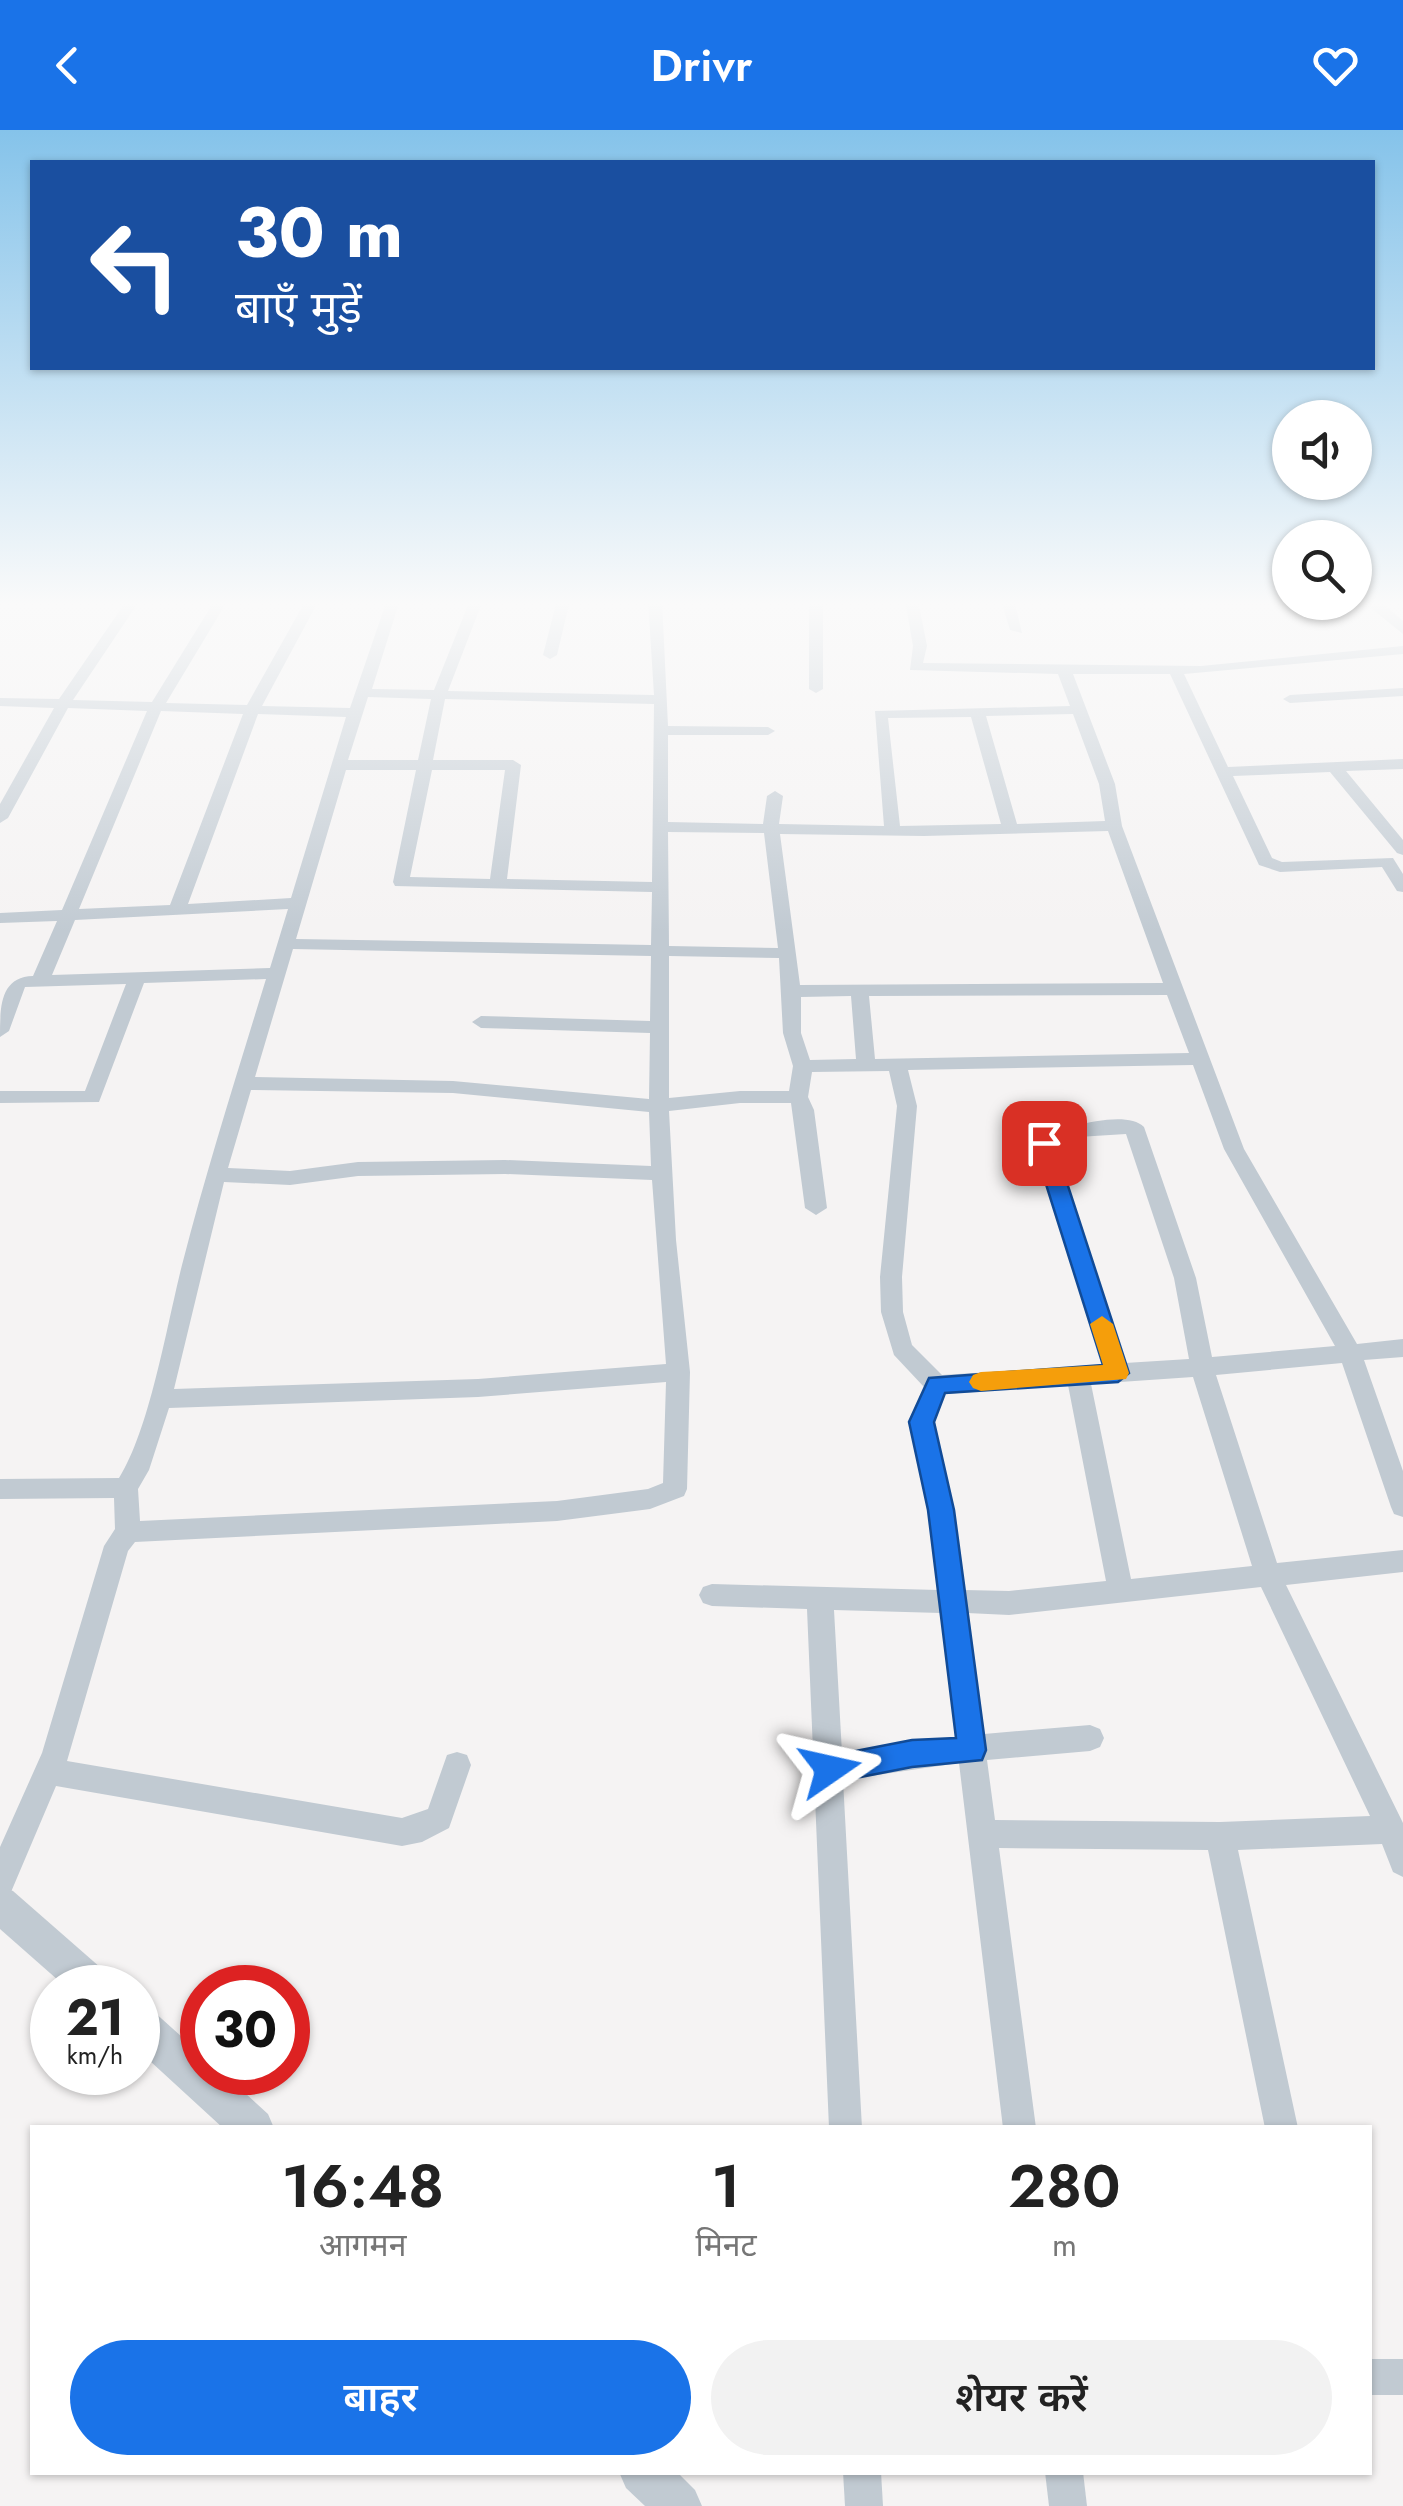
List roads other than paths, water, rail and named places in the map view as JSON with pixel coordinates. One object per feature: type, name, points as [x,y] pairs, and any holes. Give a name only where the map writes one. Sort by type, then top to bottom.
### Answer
[{"type":"street","points":[[0,818],[59,711]]},
{"type":"street","points":[[41,978],[154,711]]},
{"type":"street","points":[[177,910],[252,711]]},
{"type":"street","points":[[0,1881],[48,1771],[118,1546],[128,1532],[126,1488],[137,1470],[160,1399],[216,1174],[355,713],[282,711]]},
{"type":"street","points":[[436,711],[401,882],[661,887]]},
{"type":"street","points":[[128,1532],[558,1511],[650,1499],[675,1489],[678,1372],[659,1106],[661,711]]},
{"type":"street","points":[[894,830],[880,714],[1057,711]]},
{"type":"street","points":[[1079,711],[1107,784],[1114,826],[1234,1149],[1349,1350],[1403,1507]]},
{"type":"street","points":[[1194,711],[1264,861],[1280,867],[1395,862],[1403,887]]},
{"type":"street","points":[[978,714],[1010,829]]},
{"type":"street","points":[[660,730],[768,731]]},
{"type":"street","points":[[340,764],[513,766],[498,884]]},
{"type":"street","points":[[1223,772],[1403,764]]},
{"type":"street","points":[[1334,768],[1403,850]]},
{"type":"street","points":[[775,796],[771,827],[792,991],[792,1034],[804,1066],[798,1097],[804,1110],[816,1208]]},
{"type":"street","points":[[660,827],[894,830],[1114,826]]},
{"type":"street","points":[[0,918],[298,903]]},
{"type":"street","points":[[286,944],[785,953]]},
{"type":"street","points":[[0,1031],[18,982],[41,978],[277,973]]},
{"type":"street","points":[[0,1096],[92,1097],[138,976]]},
{"type":"street","points":[[792,991],[860,994],[1038,988],[1175,989]]},
{"type":"street","points":[[860,994],[866,1066]]},
{"type":"street","points":[[481,1022],[658,1027]]},
{"type":"street","points":[[804,1066],[1201,1059]]},
{"type":"street","points":[[897,1065],[906,1106],[891,1277],[892,1312],[902,1349],[937,1384],[1202,1367],[1349,1350],[1403,1348]]},
{"type":"street","points":[[242,1083],[452,1087],[659,1106],[740,1097],[798,1097]]},
{"type":"street","points":[[1118,1373],[1044,1143],[1075,1130],[1134,1128],[1184,1278],[1202,1367],[1268,1575],[1403,1862]]},
{"type":"street","points":[[216,1174],[290,1178],[358,1169],[505,1167],[662,1172]]},
{"type":"street","points":[[160,1399],[478,1388],[678,1372]]},
{"type":"street","points":[[1078,1376],[1121,1590]]},
{"type":"street","points":[[937,1384],[922,1422],[941,1510],[1020,2125]]},
{"type":"street","points":[[0,1489],[126,1488]]},
{"type":"street","points":[[712,1596],[1009,1603],[1403,1561]]},
{"type":"street","points":[[820,1598],[846,2125]]},
{"type":"street","points":[[830,1769],[912,1754],[1090,1738]]},
{"type":"street","points":[[48,1771],[402,1832],[422,1828],[439,1818],[457,1765]]},
{"type":"street","points":[[982,1834],[1220,1836],[1391,1830]]},
{"type":"street","points":[[1220,1836],[1281,2125]]},
{"type":"street","points":[[0,1904],[70,1965]]},
{"type":"street","points":[[160,2044],[251,2125]]},
{"type":"street","points":[[1372,2377],[1403,2377]]},
{"type":"street","points":[[645,2475],[680,2506]]},
{"type":"street","points":[[862,2475],[864,2506]]},
{"type":"street","points":[[1064,2475],[1068,2506]]}]
